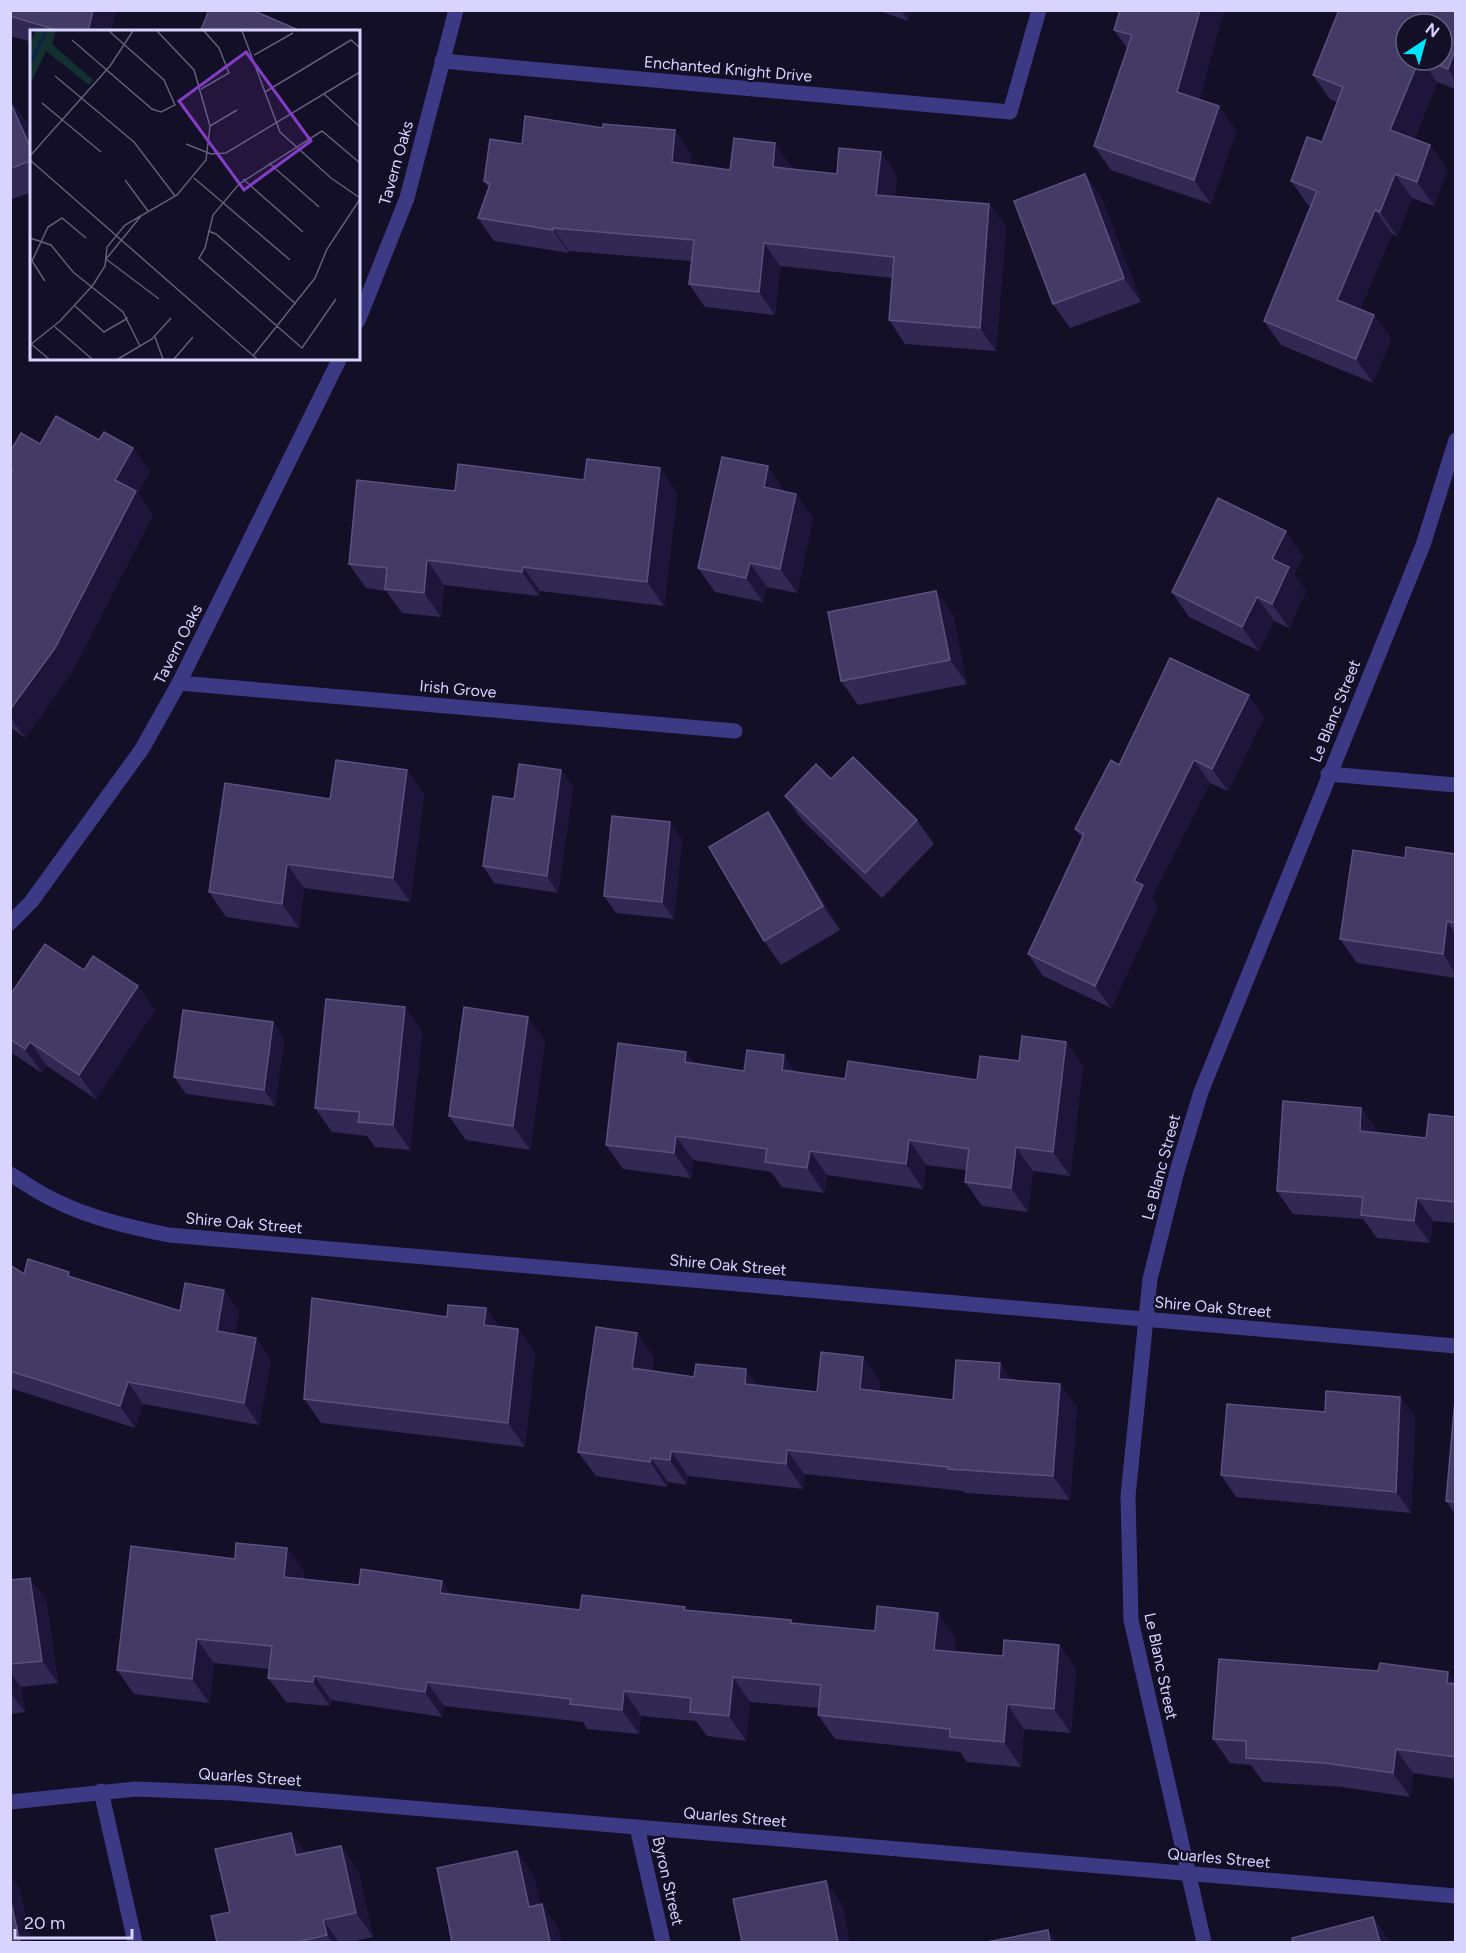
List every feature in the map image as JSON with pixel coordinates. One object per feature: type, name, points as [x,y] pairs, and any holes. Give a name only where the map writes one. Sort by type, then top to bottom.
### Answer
[{"type":"street","name":"Tavern Oaks","points":[[360,316],[407,198],[456,10]]},
{"type":"street","name":"Enchanted Knight Drive","points":[[442,61],[1010,112],[1039,10]]},
{"type":"street","name":"Tavern Oaks","points":[[10,923],[31,902],[142,749],[178,683],[339,360]]},
{"type":"street","name":"Le Blanc Street","points":[[1204,1942],[1131,1620],[1128,1496],[1150,1279],[1177,1171],[1201,1092],[1328,774],[1423,545],[1455,440]]},
{"type":"street","name":"Irish Grove","points":[[178,683],[735,731]]},
{"type":"street","points":[[1328,774],[1455,785]]},
{"type":"street","name":"Shire Oak Street","points":[[10,1174],[53,1200],[91,1216],[169,1235],[1455,1346]]},
{"type":"street","name":"Quarles Street","points":[[10,1802],[136,1789],[233,1793],[1455,1896]]},
{"type":"street","points":[[101,1791],[135,1942]]},
{"type":"street","name":"Byron Street","points":[[637,1827],[663,1942]]},
{"type":"building","points":[[10,10],[93,10],[88,30],[56,30],[10,16]]},
{"type":"building","points":[[209,10],[252,10],[298,30],[201,30]]},
{"type":"building","points":[[1120,10],[1200,10],[1177,92],[1219,106],[1194,180],[1094,146],[1132,35],[1114,30]]},
{"type":"building","points":[[1339,10],[1455,10],[1454,53],[1454,12],[1394,12],[1394,72],[1414,72],[1390,130],[1430,145],[1417,182],[1395,174],[1380,212],[1375,210],[1337,300],[1374,315],[1356,359],[1264,321],[1317,191],[1291,181],[1307,137],[1322,142],[1343,87],[1313,75]]},
{"type":"building","points":[[10,102],[30,147],[30,161],[10,169]]},
{"type":"building","points":[[525,116],[603,128],[603,124],[675,130],[672,162],[730,170],[734,138],[775,143],[773,167],[837,174],[839,148],[881,152],[876,195],[989,204],[980,328],[889,320],[894,257],[764,243],[759,292],[689,284],[694,240],[553,228],[553,230],[478,218],[490,184],[484,181],[490,139],[522,144]]},
{"type":"building","points":[[1085,174],[1124,278],[1053,304],[1014,201]]},
{"type":"building","points":[[56,416],[99,440],[104,432],[133,448],[115,480],[136,491],[55,648],[10,710],[10,475],[13,471],[10,470],[10,452],[21,433],[40,444]]},
{"type":"building","points":[[722,457],[768,466],[764,487],[796,494],[780,569],[750,563],[746,578],[698,568]]},
{"type":"building","points":[[587,459],[660,468],[647,582],[523,567],[522,572],[427,560],[424,593],[385,589],[387,568],[349,564],[357,480],[455,491],[458,464],[584,480]]},
{"type":"building","points":[[1218,498],[1286,531],[1272,559],[1289,567],[1272,604],[1257,597],[1242,627],[1172,592]]},
{"type":"building","points":[[936,591],[950,660],[841,681],[828,612]]},
{"type":"building","points":[[1170,658],[1249,695],[1212,769],[1194,760],[1134,881],[1143,885],[1095,986],[1028,954],[1084,834],[1075,829],[1111,760],[1119,765]]},
{"type":"building","points":[[853,757],[917,820],[865,873],[785,796],[816,764],[831,779]]},
{"type":"building","points":[[336,760],[407,770],[393,878],[287,864],[282,904],[209,892],[225,783],[330,799]]},
{"type":"building","points":[[519,764],[561,770],[547,876],[483,866],[493,796],[514,799]]},
{"type":"building","points":[[768,812],[823,906],[764,941],[709,847]]},
{"type":"building","points":[[612,816],[670,822],[662,902],[604,896]]},
{"type":"building","points":[[1406,847],[1455,854],[1455,923],[1447,921],[1443,954],[1340,939],[1353,850],[1405,858]]},
{"type":"building","points":[[45,944],[84,970],[93,956],[138,986],[79,1075],[30,1042],[25,1049],[10,1039],[10,995]]},
{"type":"building","points":[[326,999],[405,1007],[393,1125],[358,1122],[360,1112],[315,1108]]},
{"type":"building","points":[[464,1007],[528,1017],[513,1126],[449,1116]]},
{"type":"building","points":[[183,1010],[273,1022],[264,1090],[174,1077]]},
{"type":"building","points":[[1022,1036],[1066,1042],[1053,1152],[1016,1147],[1011,1188],[965,1182],[969,1149],[909,1140],[906,1164],[810,1151],[807,1168],[765,1162],[767,1149],[676,1136],[674,1153],[606,1145],[618,1043],[686,1052],[685,1062],[744,1071],[747,1050],[784,1055],[782,1070],[845,1079],[848,1061],[977,1080],[980,1056],[1019,1061]]},
{"type":"building","points":[[1283,1101],[1361,1108],[1360,1131],[1426,1138],[1429,1114],[1455,1117],[1455,1202],[1417,1198],[1414,1221],[1361,1215],[1363,1197],[1277,1191]]},
{"type":"building","points":[[28,1259],[69,1272],[68,1276],[180,1311],[185,1283],[224,1290],[217,1331],[256,1338],[244,1403],[128,1382],[120,1406],[10,1371],[10,1265],[24,1274]]},
{"type":"building","points":[[312,1298],[447,1317],[448,1305],[486,1308],[484,1325],[518,1329],[508,1423],[304,1399]]},
{"type":"building","points":[[596,1327],[637,1333],[632,1368],[694,1377],[696,1364],[746,1369],[745,1384],[817,1392],[821,1352],[863,1357],[860,1389],[953,1400],[956,1360],[1000,1363],[999,1379],[1060,1384],[1053,1476],[948,1469],[948,1467],[787,1450],[786,1464],[671,1451],[670,1460],[651,1458],[650,1462],[578,1452]]},
{"type":"building","points":[[1326,1391],[1400,1397],[1396,1492],[1221,1475],[1227,1404],[1325,1412]]},
{"type":"building","points":[[1455,1399],[1455,1502],[1446,1501]]},
{"type":"building","points":[[236,1543],[287,1548],[284,1577],[359,1585],[361,1569],[442,1581],[440,1593],[580,1610],[582,1595],[685,1607],[684,1610],[875,1631],[877,1606],[938,1613],[934,1650],[1003,1656],[1004,1640],[1059,1645],[1054,1709],[1007,1704],[1004,1742],[950,1737],[950,1729],[818,1715],[821,1685],[733,1677],[729,1716],[690,1712],[691,1698],[624,1691],[622,1710],[570,1704],[571,1699],[427,1682],[425,1692],[314,1676],[313,1682],[268,1678],[272,1646],[197,1639],[192,1679],[117,1670],[131,1546],[235,1559]]},
{"type":"building","points":[[30,1578],[42,1661],[10,1664],[10,1580]]},
{"type":"building","points":[[1219,1659],[1378,1671],[1380,1663],[1448,1672],[1447,1683],[1455,1684],[1455,1757],[1396,1749],[1393,1773],[1325,1763],[1246,1758],[1246,1741],[1213,1739]]},
{"type":"building","points":[[291,1833],[296,1855],[341,1846],[356,1913],[323,1920],[327,1935],[297,1942],[217,1942],[211,1916],[230,1912],[215,1849]]},
{"type":"building","points":[[517,1851],[529,1907],[542,1904],[550,1942],[452,1942],[437,1868]]},
{"type":"building","points":[[826,1881],[838,1942],[742,1942],[733,1899]]},
{"type":"building","points":[[10,1898],[20,1942],[10,1942]]},
{"type":"building","points":[[1373,1917],[1380,1942],[1293,1942],[1292,1938]]},
{"type":"building","points":[[1048,1930],[1050,1942],[987,1942]]}]
